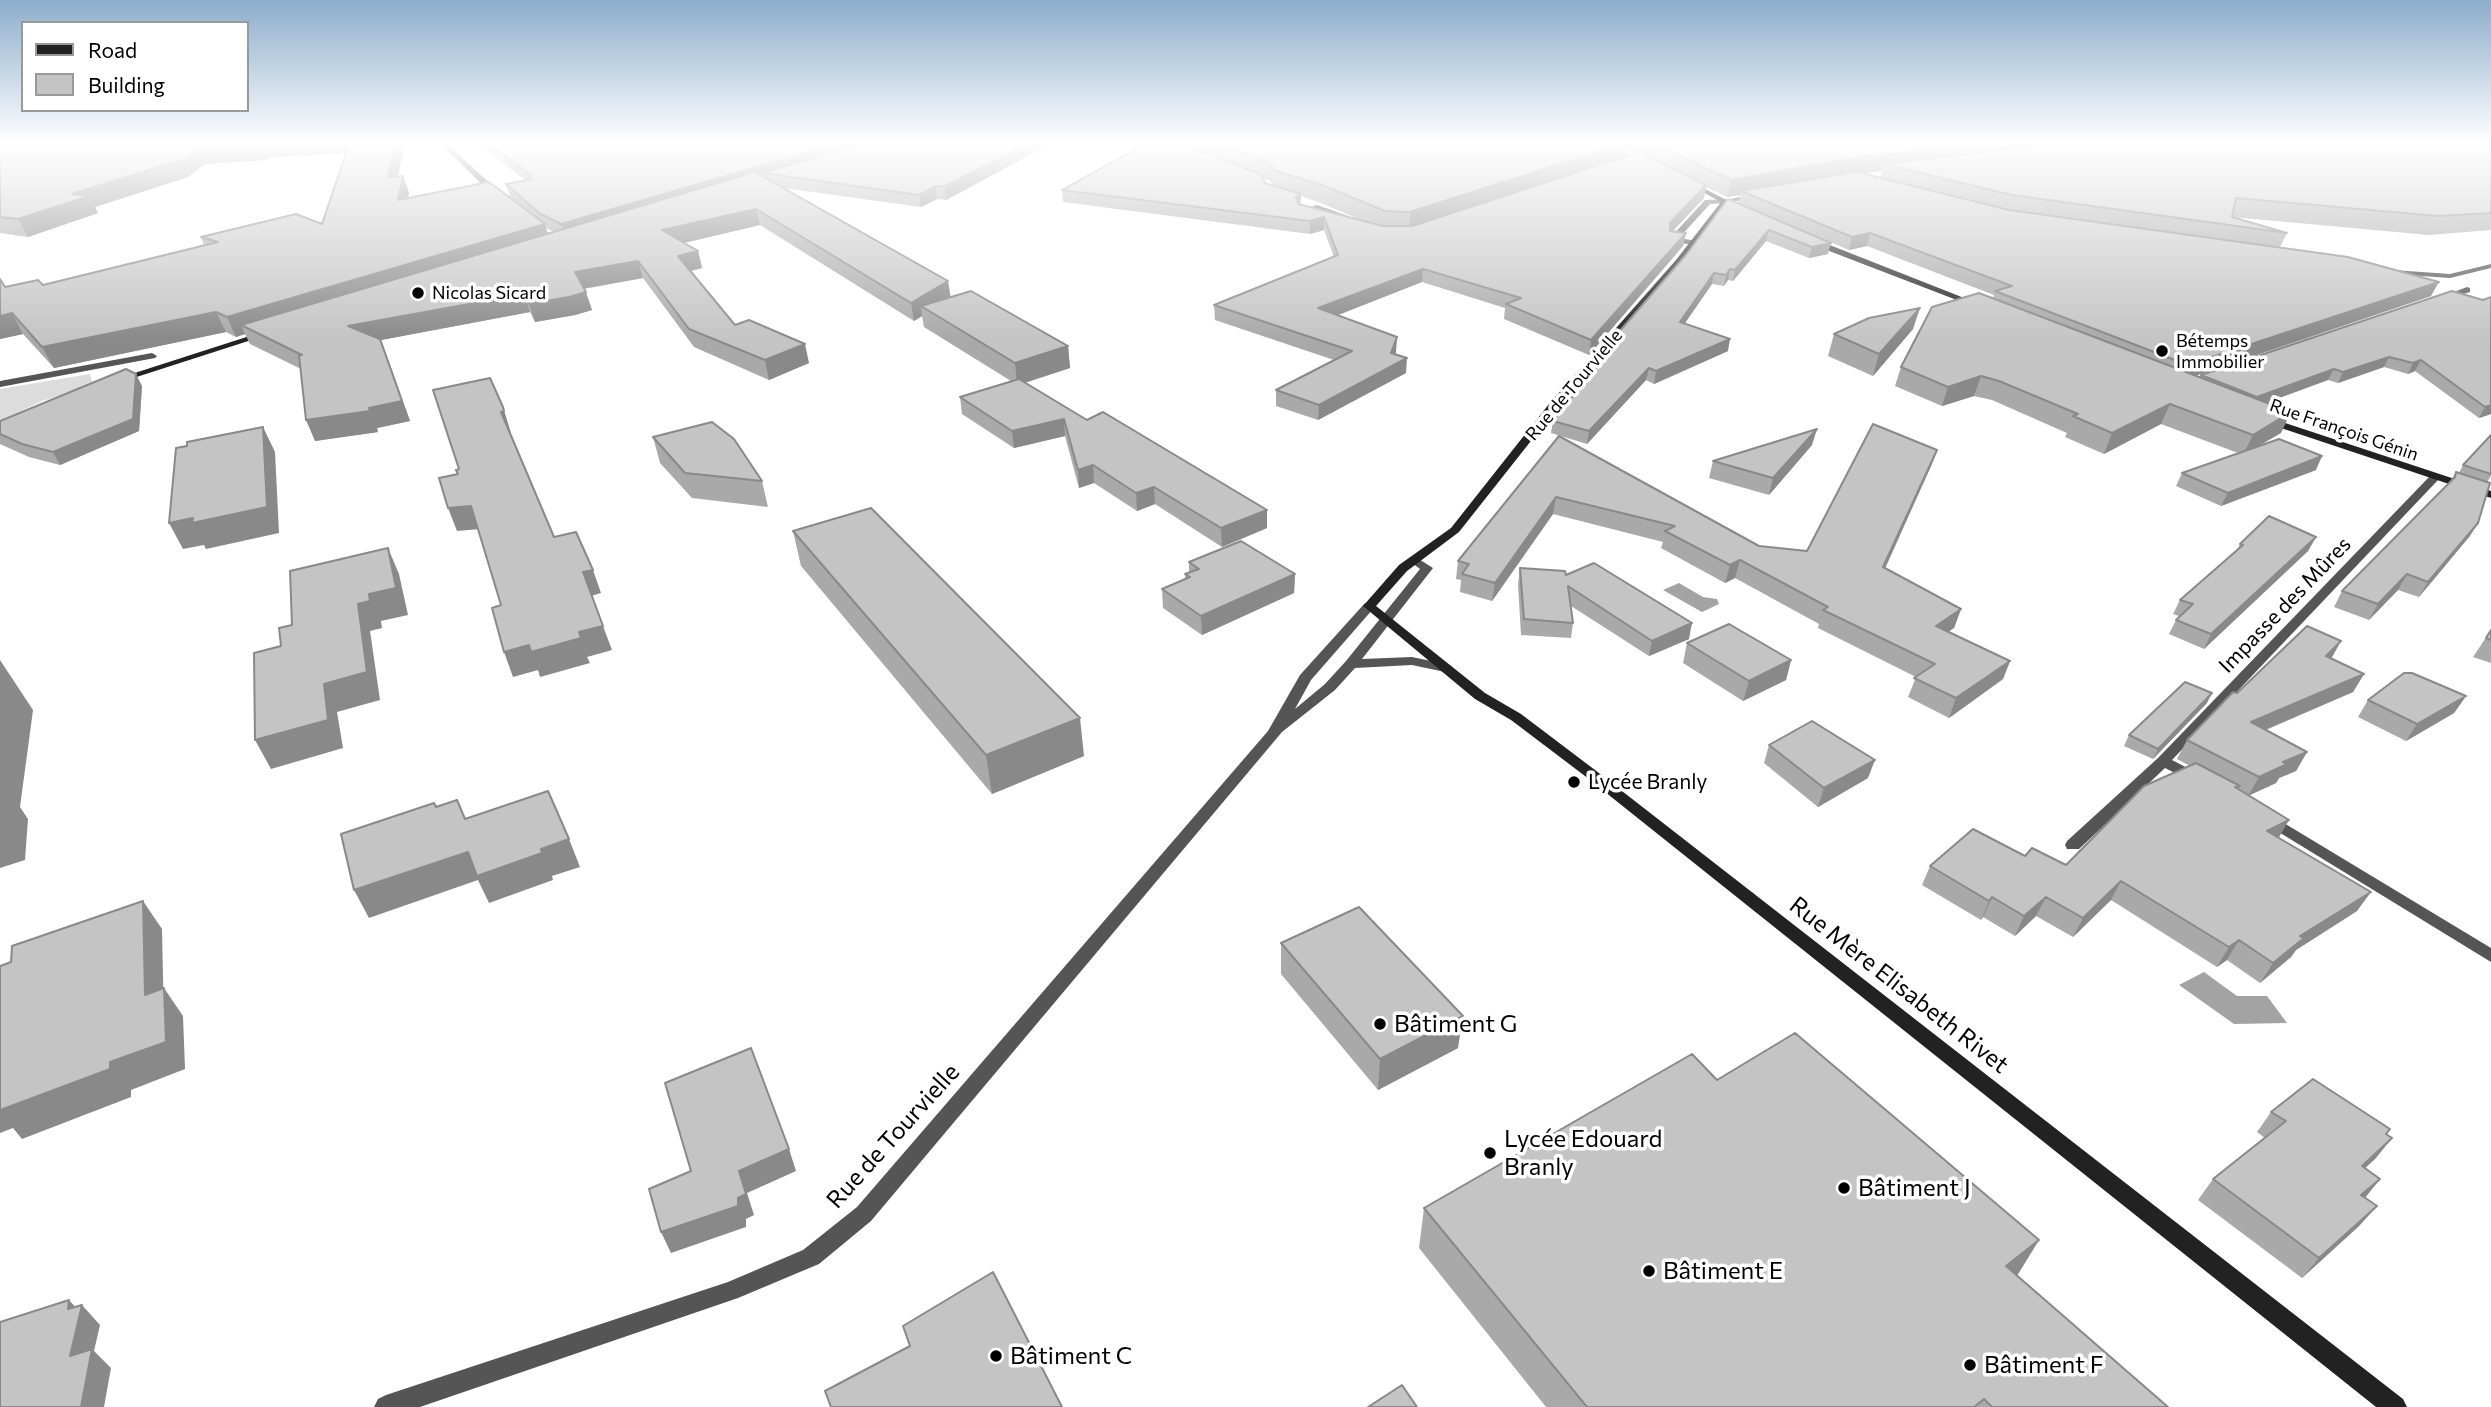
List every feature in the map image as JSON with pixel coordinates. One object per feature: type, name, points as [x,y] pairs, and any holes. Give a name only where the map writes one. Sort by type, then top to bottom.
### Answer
[{"type":"street","points":[[1308,210],[1301,212],[1351,227]]},
{"type":"street","points":[[1324,210],[1363,225]]},
{"type":"street","points":[[1694,243],[1673,240],[1701,210]]},
{"type":"street","name":"Rue de Tourvielle","points":[[1274,733],[1305,678],[1368,606],[1414,559],[1455,530],[1553,406],[1694,243],[1719,210]]},
{"type":"street","points":[[1801,237],[1989,310]]},
{"type":"street","points":[[2387,271],[2450,276],[2491,266]]},
{"type":"street","points":[[2428,303],[2467,290]]},
{"type":"street","points":[[108,383],[274,331]]},
{"type":"street","points":[[0,384],[152,356]]},
{"type":"street","name":"Rue François Génin","points":[[2254,415],[2491,495]]},
{"type":"street","name":"Impasse des Mûres","points":[[2073,845],[2163,761],[2435,477]]},
{"type":"street","name":"Rue de Tourvielle","points":[[386,1407],[730,1291],[811,1257],[864,1214],[1274,733],[1330,687],[1350,664],[1427,568],[1414,559]]},
{"type":"street","name":"Rue Mère Elisabeth Rivet","points":[[1368,606],[1445,668],[1590,773],[2395,1407]]},
{"type":"street","points":[[1350,664],[1412,661],[1445,668]]},
{"type":"street","points":[[2163,761],[2213,786]]},
{"type":"street","points":[[2260,813],[2491,956]]},
{"type":"shaded area","points":[[90,374],[93,385],[42,401],[0,421],[0,389]]},
{"type":"shaded area","points":[[1679,583],[1703,597],[1717,599],[1719,604],[1702,612],[1663,590]]},
{"type":"shaded area","points":[[2204,972],[2237,996],[2267,996],[2287,1023],[2234,1024],[2179,985]]},
{"type":"building","points":[[0,210],[47,210],[18,219],[0,217]]},
{"type":"building","points":[[327,210],[526,210],[545,224],[227,317],[216,312],[42,347],[12,313],[0,316],[0,279],[5,287],[38,280],[43,285],[218,242],[201,237],[296,214],[322,224]]},
{"type":"building","points":[[535,210],[610,210],[561,224]]},
{"type":"building","points":[[628,210],[753,210],[662,230],[698,251],[678,256],[735,325],[749,320],[805,344],[765,360],[689,329],[638,261],[575,272],[586,292],[569,297],[529,304],[524,294],[348,326],[380,339],[402,401],[369,408],[370,411],[306,420],[299,355],[302,355],[241,325]]},
{"type":"building","points":[[757,210],[822,210],[948,281],[911,303]]},
{"type":"building","points":[[1219,210],[1320,210],[1383,226],[1412,226],[1462,210],[1683,210],[1670,223],[1670,231],[1686,233],[1591,340],[1506,304],[1521,298],[1423,269],[1318,308],[1397,337],[1391,353],[1407,358],[1319,405],[1276,390],[1352,351],[1214,305],[1338,255],[1324,217],[1310,221]]},
{"type":"building","points":[[1382,210],[1417,210],[1410,212]]},
{"type":"building","points":[[1720,210],[1753,210],[1831,243],[1812,247],[1769,230],[1735,270],[1730,269],[1726,275],[1714,273],[1680,322],[1730,339],[1656,371],[1649,368],[1589,431],[1553,421],[1609,351],[1604,349],[1686,255]]},
{"type":"building","points":[[1786,210],[2008,210],[2348,257],[2439,282],[2188,365],[1995,291],[2012,286],[1870,233],[1852,237]]},
{"type":"building","points":[[2118,210],[2234,210],[2232,217],[2287,233]]},
{"type":"building","points":[[2367,210],[2491,210],[2491,213],[2438,216]]},
{"type":"building","points":[[971,291],[1068,346],[1015,363],[921,306]]},
{"type":"building","points":[[2452,291],[2483,300],[2491,297],[2491,405],[2485,407],[2421,360],[2413,363],[2389,357],[2343,372],[2334,369],[2257,397],[2201,375]]},
{"type":"building","points":[[1979,293],[2291,412],[2253,435],[2170,404],[2112,433],[2073,416],[2078,414],[1999,381],[1981,376],[1948,387],[1901,367],[1932,307]]},
{"type":"building","points":[[1920,308],[1879,354],[1834,334],[1869,318]]},
{"type":"building","points":[[126,369],[136,374],[133,419],[53,452],[22,444],[0,434],[0,421]]},
{"type":"building","points":[[490,378],[503,407],[504,411],[501,412],[554,537],[576,532],[593,570],[583,572],[603,626],[579,632],[581,638],[531,652],[529,645],[504,652],[492,608],[501,605],[471,506],[448,508],[439,478],[458,474],[456,470],[459,469],[433,390]]},
{"type":"building","points":[[1019,379],[1087,420],[1103,412],[1267,510],[1221,528],[1154,487],[1136,493],[1093,465],[1078,470],[1064,419],[1012,431],[960,397]]},
{"type":"building","points":[[712,422],[734,439],[762,481],[685,473],[653,437]]},
{"type":"building","points":[[1873,424],[1937,450],[1883,567],[1961,609],[1936,626],[2010,661],[1956,698],[1914,678],[1935,664],[1823,610],[1828,607],[1740,560],[1730,565],[1665,531],[1675,526],[1556,497],[1495,583],[1462,574],[1469,564],[1458,561],[1559,436],[1759,546],[1807,551]]},
{"type":"building","points":[[263,427],[267,507],[192,523],[193,518],[169,523],[176,448],[187,446],[187,442]]},
{"type":"building","points":[[1817,429],[1773,478],[1713,461]]},
{"type":"building","points":[[2491,435],[2491,474],[2463,465]]},
{"type":"building","points":[[2279,439],[2322,456],[2228,493],[2182,473]]},
{"type":"building","points":[[2456,472],[2490,483],[2478,523],[2428,582],[2407,574],[2378,604],[2342,591],[2455,477]]},
{"type":"building","points":[[871,508],[1080,718],[986,755],[793,531]]},
{"type":"building","points":[[2269,516],[2316,537],[2211,634],[2176,620],[2193,604],[2180,600],[2243,545],[2240,544]]},
{"type":"building","points":[[1241,541],[1295,574],[1201,616],[1162,589],[1190,577],[1185,574],[1199,569],[1189,562]]},
{"type":"building","points":[[388,548],[396,588],[369,594],[370,601],[358,604],[367,672],[324,684],[328,720],[255,740],[254,653],[281,646],[279,628],[292,625],[290,571]]},
{"type":"building","points":[[1594,563],[1692,623],[1652,641],[1568,586],[1573,623],[1524,619],[1520,568],[1565,571],[1566,575]]},
{"type":"building","points":[[1729,624],[1791,660],[1749,681],[1687,643]]},
{"type":"building","points":[[2307,626],[2341,641],[2326,656],[2364,674],[2251,722],[2307,752],[2283,762],[2287,764],[2259,777],[2187,740],[2233,692],[2237,693]]},
{"type":"building","points":[[2404,673],[2412,673],[2466,696],[2417,724],[2368,700]]},
{"type":"building","points":[[2185,682],[2212,693],[2158,749],[2129,735]]},
{"type":"building","points":[[1812,721],[1875,760],[1824,788],[1769,745]]},
{"type":"building","points":[[2196,763],[2240,786],[2235,787],[2289,820],[2267,831],[2371,892],[2300,936],[2304,938],[2273,963],[2239,940],[2229,947],[2121,881],[2083,918],[2046,897],[2024,916],[1992,897],[1989,901],[1930,866],[1973,829],[2025,856],[2032,848],[2066,865],[2144,786]]},
{"type":"building","points":[[548,791],[569,839],[541,849],[542,853],[477,876],[468,852],[354,890],[341,834],[434,803],[436,807],[457,800],[465,819]]},
{"type":"building","points":[[143,901],[145,995],[164,988],[166,1042],[110,1062],[110,1069],[0,1110],[0,966],[11,962],[12,946]]},
{"type":"building","name":"Bâtiment G","points":[[1359,907],[1463,1016],[1380,1059],[1281,943]]},
{"type":"building","points":[[1795,1033],[2039,1240],[2006,1266],[2168,1407],[1992,1407],[1984,1399],[1974,1407],[1587,1407],[1424,1208],[1692,1054],[1717,1080]]},
{"type":"building","points":[[751,1048],[789,1149],[739,1171],[746,1194],[738,1198],[738,1206],[661,1232],[649,1189],[691,1171],[665,1083]]},
{"type":"building","points":[[2313,1079],[2390,1129],[2386,1134],[2392,1138],[2362,1166],[2380,1179],[2361,1195],[2377,1206],[2319,1258],[2213,1179],[2286,1121],[2271,1112]]},
{"type":"building","points":[[993,1272],[1062,1407],[831,1407],[825,1391],[910,1346],[903,1326]]},
{"type":"building","points":[[69,1300],[68,1309],[82,1305],[70,1356],[92,1349],[81,1407],[0,1407],[0,1322]]},
{"type":"building","points":[[1402,1385],[1417,1407],[1368,1407]]},
{"type":"place","name":"Nicolas Sicard","points":[[418,293]]},
{"type":"place","name":"Bétemps Immobilier","points":[[2162,351]]},
{"type":"place","name":"Lycée Branly","points":[[1574,782]]},
{"type":"place","name":"Bâtiment G","points":[[1380,1024]]},
{"type":"place","name":"Lycée Edouard Branly","points":[[1490,1153]]},
{"type":"place","name":"Bâtiment J","points":[[1844,1188]]},
{"type":"place","name":"Bâtiment E","points":[[1649,1271]]},
{"type":"place","name":"Bâtiment C","points":[[996,1356]]},
{"type":"place","name":"Bâtiment F","points":[[1970,1365]]}]
